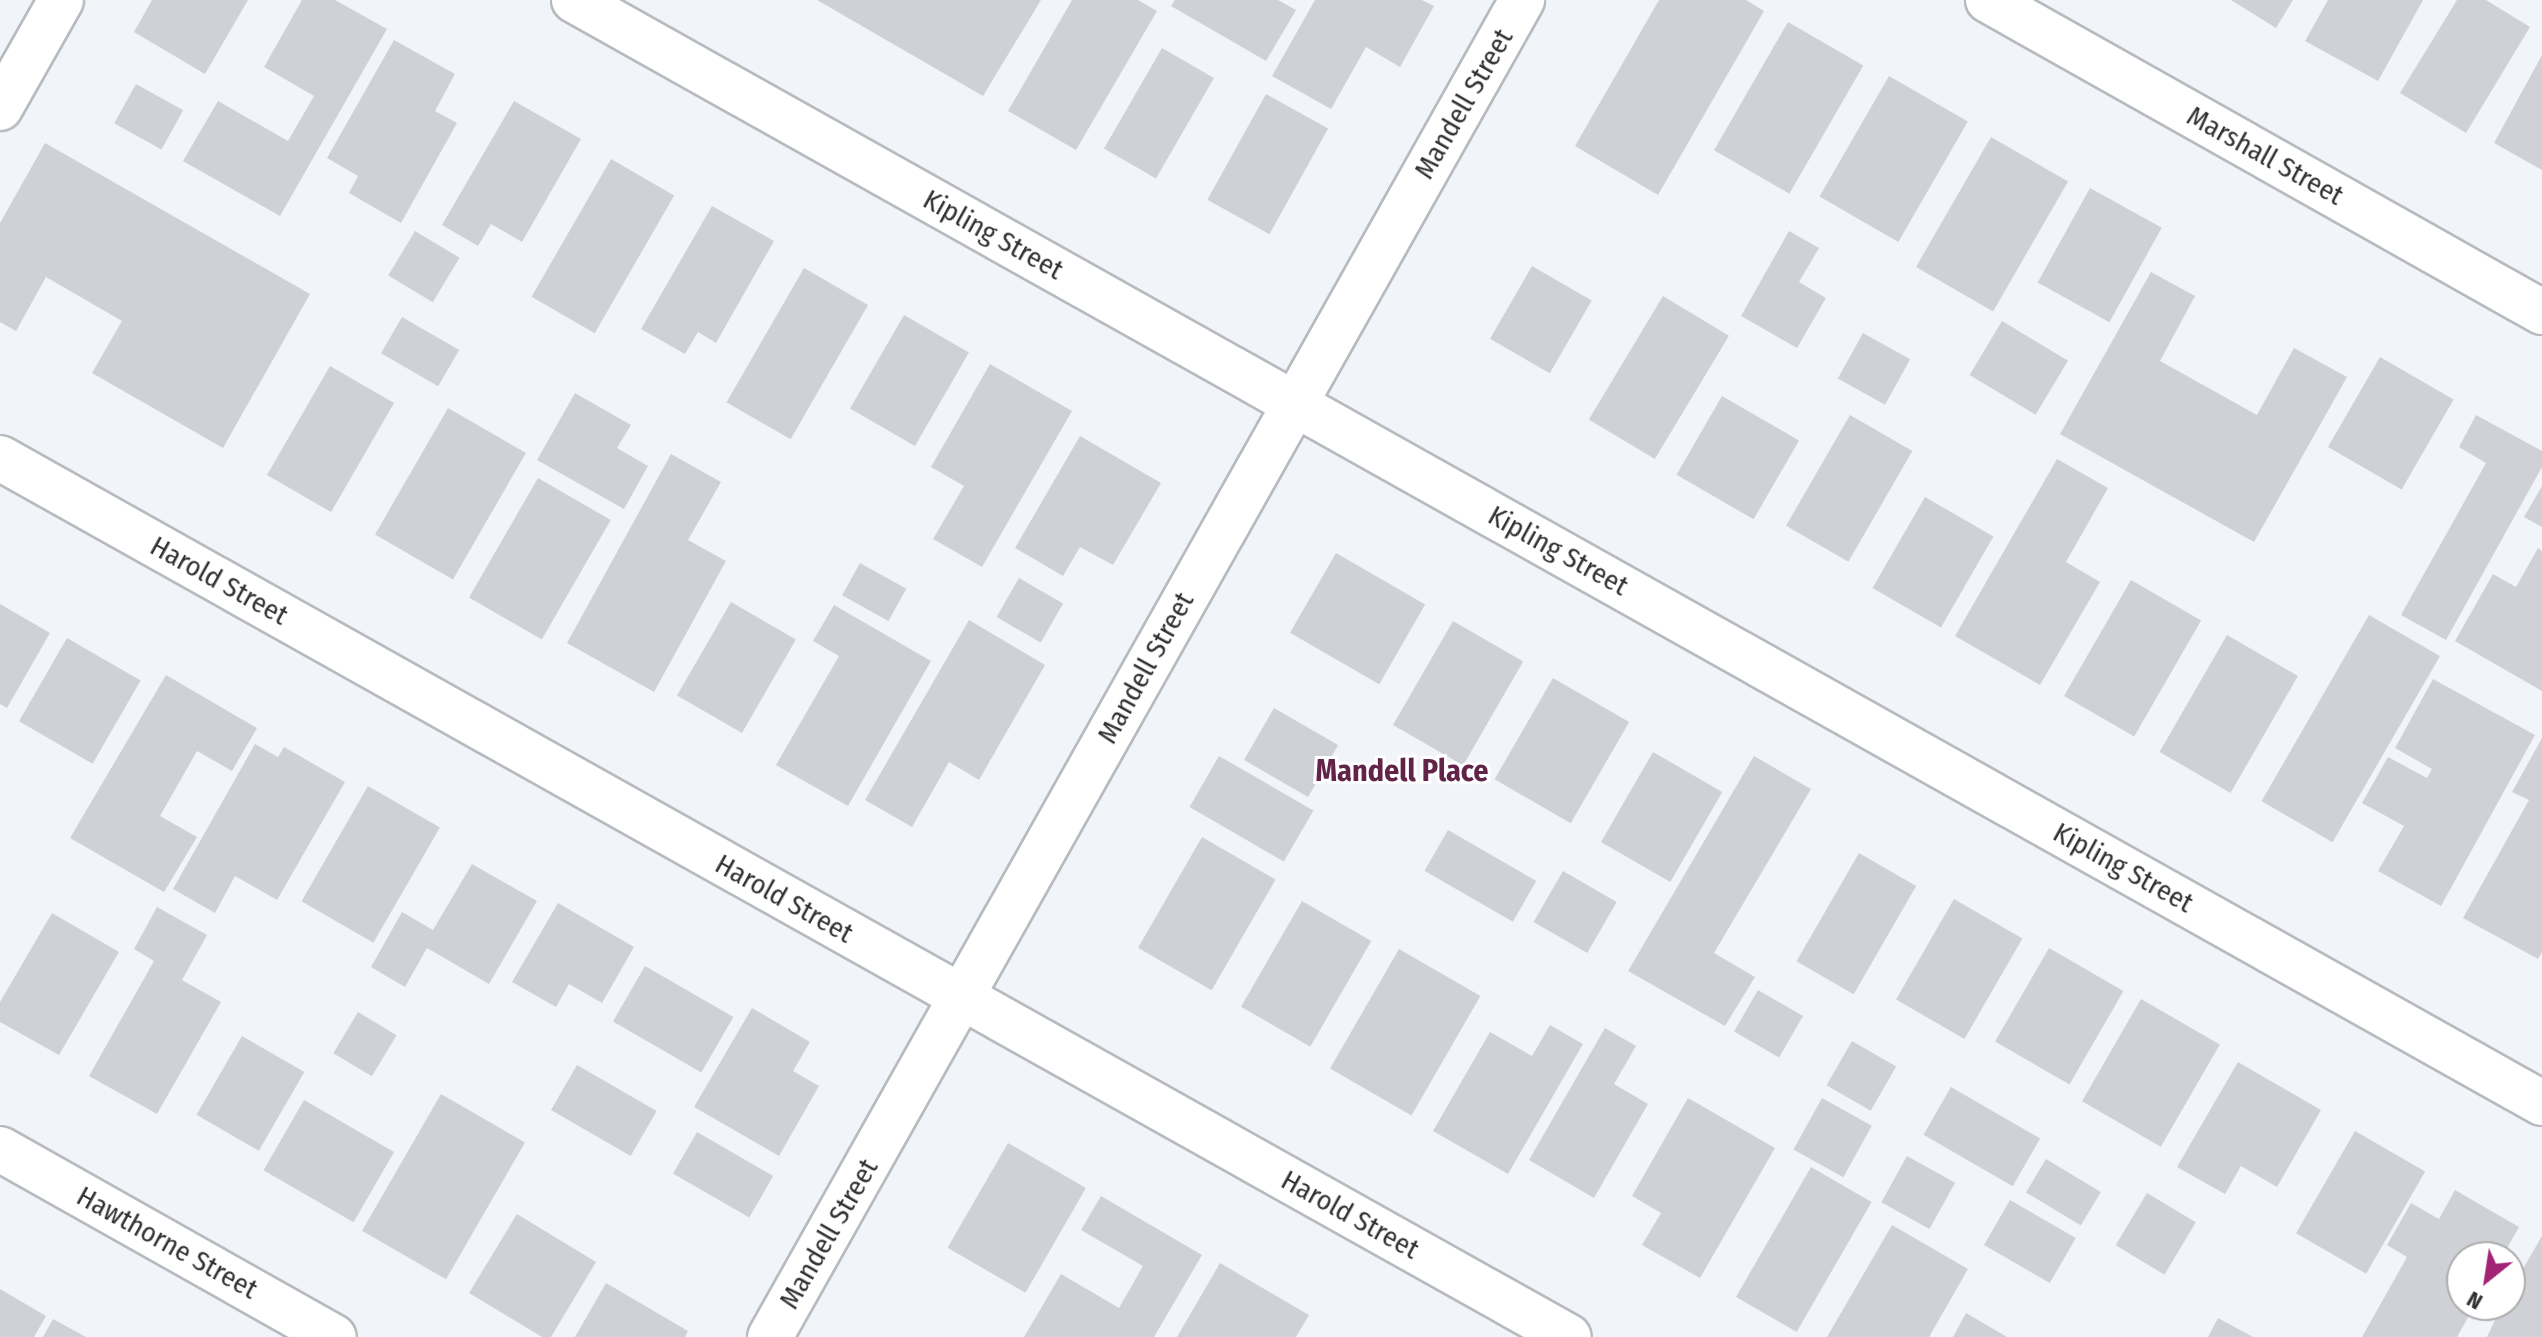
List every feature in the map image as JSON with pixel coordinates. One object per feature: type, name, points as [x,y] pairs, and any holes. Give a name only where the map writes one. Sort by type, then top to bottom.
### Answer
[{"type":"street","points":[[0,108],[61,0]]},
{"type":"street","name":"Kipling Street","points":[[574,0],[2542,1103]]},
{"type":"street","name":"Mandell Street","points":[[770,1337],[1522,0]]},
{"type":"street","name":"Marshall Street","points":[[1988,0],[2542,312]]},
{"type":"street","name":"Harold Street","points":[[0,458],[1569,1337]]},
{"type":"street","name":"Hawthorne Street","points":[[0,1149],[334,1337]]},
{"type":"building","points":[[152,0],[248,0],[205,74],[134,32]]},
{"type":"building","points":[[302,0],[335,0],[387,29],[280,216],[183,161],[218,101],[288,141],[314,96],[264,67]]},
{"type":"building","points":[[817,0],[1041,0],[983,96]]},
{"type":"building","points":[[1072,0],[1138,0],[1157,11],[1076,150],[1008,111]]},
{"type":"building","points":[[1175,0],[1278,0],[1296,10],[1266,61],[1171,6]]},
{"type":"building","points":[[1315,0],[1422,0],[1434,6],[1400,67],[1366,47],[1331,109],[1272,76]]},
{"type":"building","points":[[1659,0],[1746,0],[1764,11],[1658,195],[1575,146]]},
{"type":"building","points":[[2231,0],[2293,0],[2276,28]]},
{"type":"building","points":[[2328,0],[2423,0],[2378,81],[2305,41]]},
{"type":"building","points":[[2457,0],[2486,0],[2530,27],[2466,133],[2400,93]]},
{"type":"building","points":[[1788,22],[1863,66],[1789,194],[1714,150]]},
{"type":"building","points":[[394,40],[455,74],[435,111],[457,123],[401,223],[349,193],[358,176],[327,158]]},
{"type":"building","points":[[1162,48],[1214,78],[1156,178],[1104,148]]},
{"type":"building","points":[[2542,55],[2542,170],[2494,143]]},
{"type":"building","points":[[1889,76],[1968,122],[1898,242],[1820,196]]},
{"type":"building","points":[[136,84],[183,110],[161,150],[114,123]]},
{"type":"building","points":[[1266,94],[1328,128],[1269,234],[1207,200]]},
{"type":"building","points":[[514,101],[581,139],[522,242],[491,224],[478,246],[442,225]]},
{"type":"building","points":[[1991,137],[2068,181],[1993,311],[1916,267]]},
{"type":"building","points":[[45,143],[310,294],[223,448],[92,373],[122,321],[46,277],[16,331],[0,322],[0,223]]},
{"type":"building","points":[[611,159],[674,196],[595,333],[532,297]]},
{"type":"building","points":[[2090,188],[2162,228],[2109,322],[2038,282]]},
{"type":"building","points":[[712,206],[774,241],[716,343],[698,332],[685,354],[641,329]]},
{"type":"building","points":[[415,231],[460,258],[433,302],[388,276]]},
{"type":"building","points":[[1789,231],[1819,248],[1799,282],[1826,298],[1797,348],[1741,316]]},
{"type":"building","points":[[1532,266],[1592,300],[1550,373],[1490,339]]},
{"type":"building","points":[[804,268],[868,305],[791,439],[726,402]]},
{"type":"building","points":[[2151,272],[2195,296],[2160,361],[2257,415],[2294,348],[2347,377],[2254,542],[2060,434]]},
{"type":"building","points":[[1663,296],[1729,336],[1655,459],[1589,419]]},
{"type":"building","points":[[904,315],[969,352],[915,446],[850,409]]},
{"type":"building","points":[[402,317],[459,350],[438,386],[381,353]]},
{"type":"building","points":[[2002,321],[2068,361],[2036,415],[1970,375]]},
{"type":"building","points":[[1863,333],[1910,359],[1885,405],[1838,378]]},
{"type":"building","points":[[2380,357],[2454,400],[2402,490],[2328,447]]},
{"type":"building","points":[[990,364],[1072,411],[982,567],[933,539],[964,486],[931,467]]},
{"type":"building","points":[[330,366],[394,403],[331,512],[267,475]]},
{"type":"building","points":[[575,393],[631,425],[617,448],[648,466],[624,509],[537,460]]},
{"type":"building","points":[[1722,396],[1799,440],[1754,519],[1676,475]]},
{"type":"building","points":[[448,408],[526,453],[453,579],[375,534]]},
{"type":"building","points":[[1850,415],[1912,451],[1848,562],[1786,526]]},
{"type":"building","points":[[2476,415],[2542,451],[2542,467],[2446,640],[2401,615],[2486,463],[2459,447]]},
{"type":"building","points":[[1080,436],[1161,483],[1113,565],[1080,547],[1063,576],[1015,548]]},
{"type":"building","points":[[671,454],[721,482],[688,540],[726,561],[654,692],[567,643]]},
{"type":"building","points":[[2057,459],[2108,488],[2066,562],[2100,582],[2040,685],[1955,636]]},
{"type":"building","points":[[538,478],[611,520],[542,640],[469,598]]},
{"type":"building","points":[[2542,486],[2542,527],[2524,517]]},
{"type":"building","points":[[1925,497],[1993,536],[1941,627],[1872,588]]},
{"type":"building","points":[[2538,548],[2542,551],[2542,691],[2455,641],[2493,574],[2516,587]]},
{"type":"building","points":[[1336,553],[1425,604],[1379,684],[1290,633]]},
{"type":"building","points":[[860,563],[906,589],[888,621],[842,595]]},
{"type":"building","points":[[1019,578],[1063,604],[1041,642],[996,617]]},
{"type":"building","points":[[2131,580],[2201,621],[2134,737],[2064,696]]},
{"type":"building","points":[[731,602],[796,640],[742,733],[677,696]]},
{"type":"building","points":[[0,604],[50,633],[7,708],[0,704]]},
{"type":"building","points":[[834,605],[931,661],[848,806],[776,765],[839,656],[813,641]]},
{"type":"building","points":[[2369,615],[2440,656],[2333,842],[2262,801]]},
{"type":"building","points":[[969,620],[1045,665],[979,780],[949,762],[912,827],[865,800]]},
{"type":"building","points":[[1453,621],[1523,662],[1463,765],[1393,725]]},
{"type":"building","points":[[2227,635],[2298,676],[2231,793],[2160,752]]},
{"type":"building","points":[[67,638],[141,680],[93,764],[19,721]]},
{"type":"building","points":[[166,675],[257,728],[232,771],[197,751],[160,816],[197,837],[164,892],[70,838]]},
{"type":"building","points":[[1553,678],[1629,722],[1571,823],[1494,779]]},
{"type":"building","points":[[2433,679],[2535,735],[2441,906],[2378,871],[2404,826],[2362,803],[2388,757],[2427,778],[2432,769],[2395,748]]},
{"type":"building","points":[[1274,708],[1338,745],[1308,797],[1244,760]]},
{"type":"building","points":[[2542,738],[2542,952],[2538,959],[2463,918],[2529,800],[2512,792]]},
{"type":"building","points":[[255,744],[278,757],[284,747],[345,782],[277,900],[235,876],[215,913],[173,889]]},
{"type":"building","points":[[1653,752],[1722,792],[1670,882],[1601,842]]},
{"type":"building","points":[[1219,756],[1313,810],[1284,862],[1190,807]]},
{"type":"building","points":[[1754,756],[1811,789],[1714,953],[1755,977],[1725,1026],[1628,971]]},
{"type":"building","points":[[368,786],[440,828],[373,943],[302,901]]},
{"type":"building","points":[[1448,830],[1536,881],[1513,922],[1424,871]]},
{"type":"building","points":[[1202,837],[1276,880],[1212,990],[1138,948]]},
{"type":"building","points":[[1859,853],[1916,886],[1854,994],[1796,961]]},
{"type":"building","points":[[472,864],[537,901],[489,984],[427,948],[405,987],[371,967],[402,912],[433,930]]},
{"type":"building","points":[[1563,871],[1617,902],[1587,953],[1534,922]]},
{"type":"building","points":[[1954,899],[2022,938],[1964,1039],[1896,999]]},
{"type":"building","points":[[1302,901],[1371,941],[1310,1047],[1241,1007]]},
{"type":"building","points":[[558,903],[634,947],[602,1003],[569,984],[556,1007],[512,982]]},
{"type":"building","points":[[157,907],[207,935],[182,980],[221,1002],[157,1114],[89,1076],[154,961],[134,949]]},
{"type":"building","points":[[52,913],[119,952],[59,1055],[0,1022],[0,1002]]},
{"type":"building","points":[[2049,948],[2123,991],[2069,1085],[1995,1042]]},
{"type":"building","points":[[1399,949],[1480,996],[1411,1116],[1330,1069]]},
{"type":"building","points":[[645,966],[733,1017],[701,1072],[613,1021]]},
{"type":"building","points":[[1758,990],[1803,1016],[1779,1058],[1734,1032]]},
{"type":"building","points":[[2141,999],[2220,1044],[2161,1147],[2082,1101]]},
{"type":"building","points":[[752,1008],[810,1042],[793,1071],[819,1086],[779,1156],[694,1107]]},
{"type":"building","points":[[358,1012],[397,1035],[372,1076],[333,1053]]},
{"type":"building","points":[[1550,1025],[1583,1044],[1508,1174],[1433,1131],[1490,1032],[1532,1056]]},
{"type":"building","points":[[1605,1028],[1636,1046],[1614,1084],[1648,1104],[1594,1198],[1529,1160]]},
{"type":"building","points":[[242,1036],[304,1072],[259,1151],[196,1115]]},
{"type":"building","points":[[1852,1041],[1896,1066],[1871,1111],[1826,1085]]},
{"type":"building","points":[[2238,1062],[2321,1110],[2277,1187],[2241,1166],[2225,1194],[2177,1167]]},
{"type":"building","points":[[577,1065],[657,1111],[631,1156],[551,1110]]},
{"type":"building","points":[[1951,1087],[2040,1138],[2013,1186],[1924,1135]]},
{"type":"building","points":[[441,1094],[525,1142],[446,1279],[362,1231]]},
{"type":"building","points":[[1688,1098],[1775,1148],[1700,1278],[1642,1245],[1661,1213],[1632,1196]]},
{"type":"building","points":[[1822,1098],[1872,1126],[1843,1177],[1793,1150]]},
{"type":"building","points":[[304,1100],[394,1152],[354,1222],[264,1170]]},
{"type":"building","points":[[2355,1131],[2425,1172],[2366,1274],[2296,1233]]},
{"type":"building","points":[[697,1132],[773,1176],[749,1218],[673,1174]]},
{"type":"building","points":[[1008,1143],[1086,1188],[1025,1293],[948,1248]]},
{"type":"building","points":[[1907,1156],[1955,1183],[1929,1229],[1881,1202]]},
{"type":"building","points":[[2046,1159],[2101,1192],[2081,1225],[2026,1192]]},
{"type":"building","points":[[1811,1167],[1872,1202],[1797,1332],[1736,1297]]},
{"type":"building","points":[[2455,1190],[2519,1227],[2511,1241],[2446,1241],[2446,1321],[2466,1321],[2457,1337],[2362,1337],[2407,1257],[2387,1245],[2411,1203],[2439,1219]]},
{"type":"building","points":[[2147,1193],[2196,1222],[2164,1275],[2116,1245]]},
{"type":"building","points":[[1101,1196],[1202,1255],[1154,1337],[1024,1337],[1061,1274],[1119,1308],[1143,1266],[1081,1230]]},
{"type":"building","points":[[2010,1200],[2076,1238],[2050,1283],[1984,1245]]},
{"type":"building","points":[[517,1214],[596,1262],[551,1337],[542,1337],[469,1293]]},
{"type":"building","points":[[1892,1225],[1968,1269],[1929,1337],[1827,1337]]},
{"type":"building","points":[[2542,1236],[2542,1337],[2487,1337],[2494,1321],[2526,1321],[2526,1264]]},
{"type":"building","points":[[1220,1263],[1309,1315],[1296,1337],[1177,1337]]},
{"type":"building","points":[[606,1283],[688,1331],[685,1337],[575,1337]]},
{"type":"building","points":[[0,1289],[46,1316],[34,1337],[0,1337]]},
{"type":"building","points":[[1966,1313],[2007,1337],[1953,1337]]},
{"type":"building","points":[[2218,1318],[2253,1337],[2208,1337]]},
{"type":"building","points":[[53,1319],[86,1337],[43,1337]]},
{"type":"district","name":"Mandell Place","points":[[1402,771]]}]
